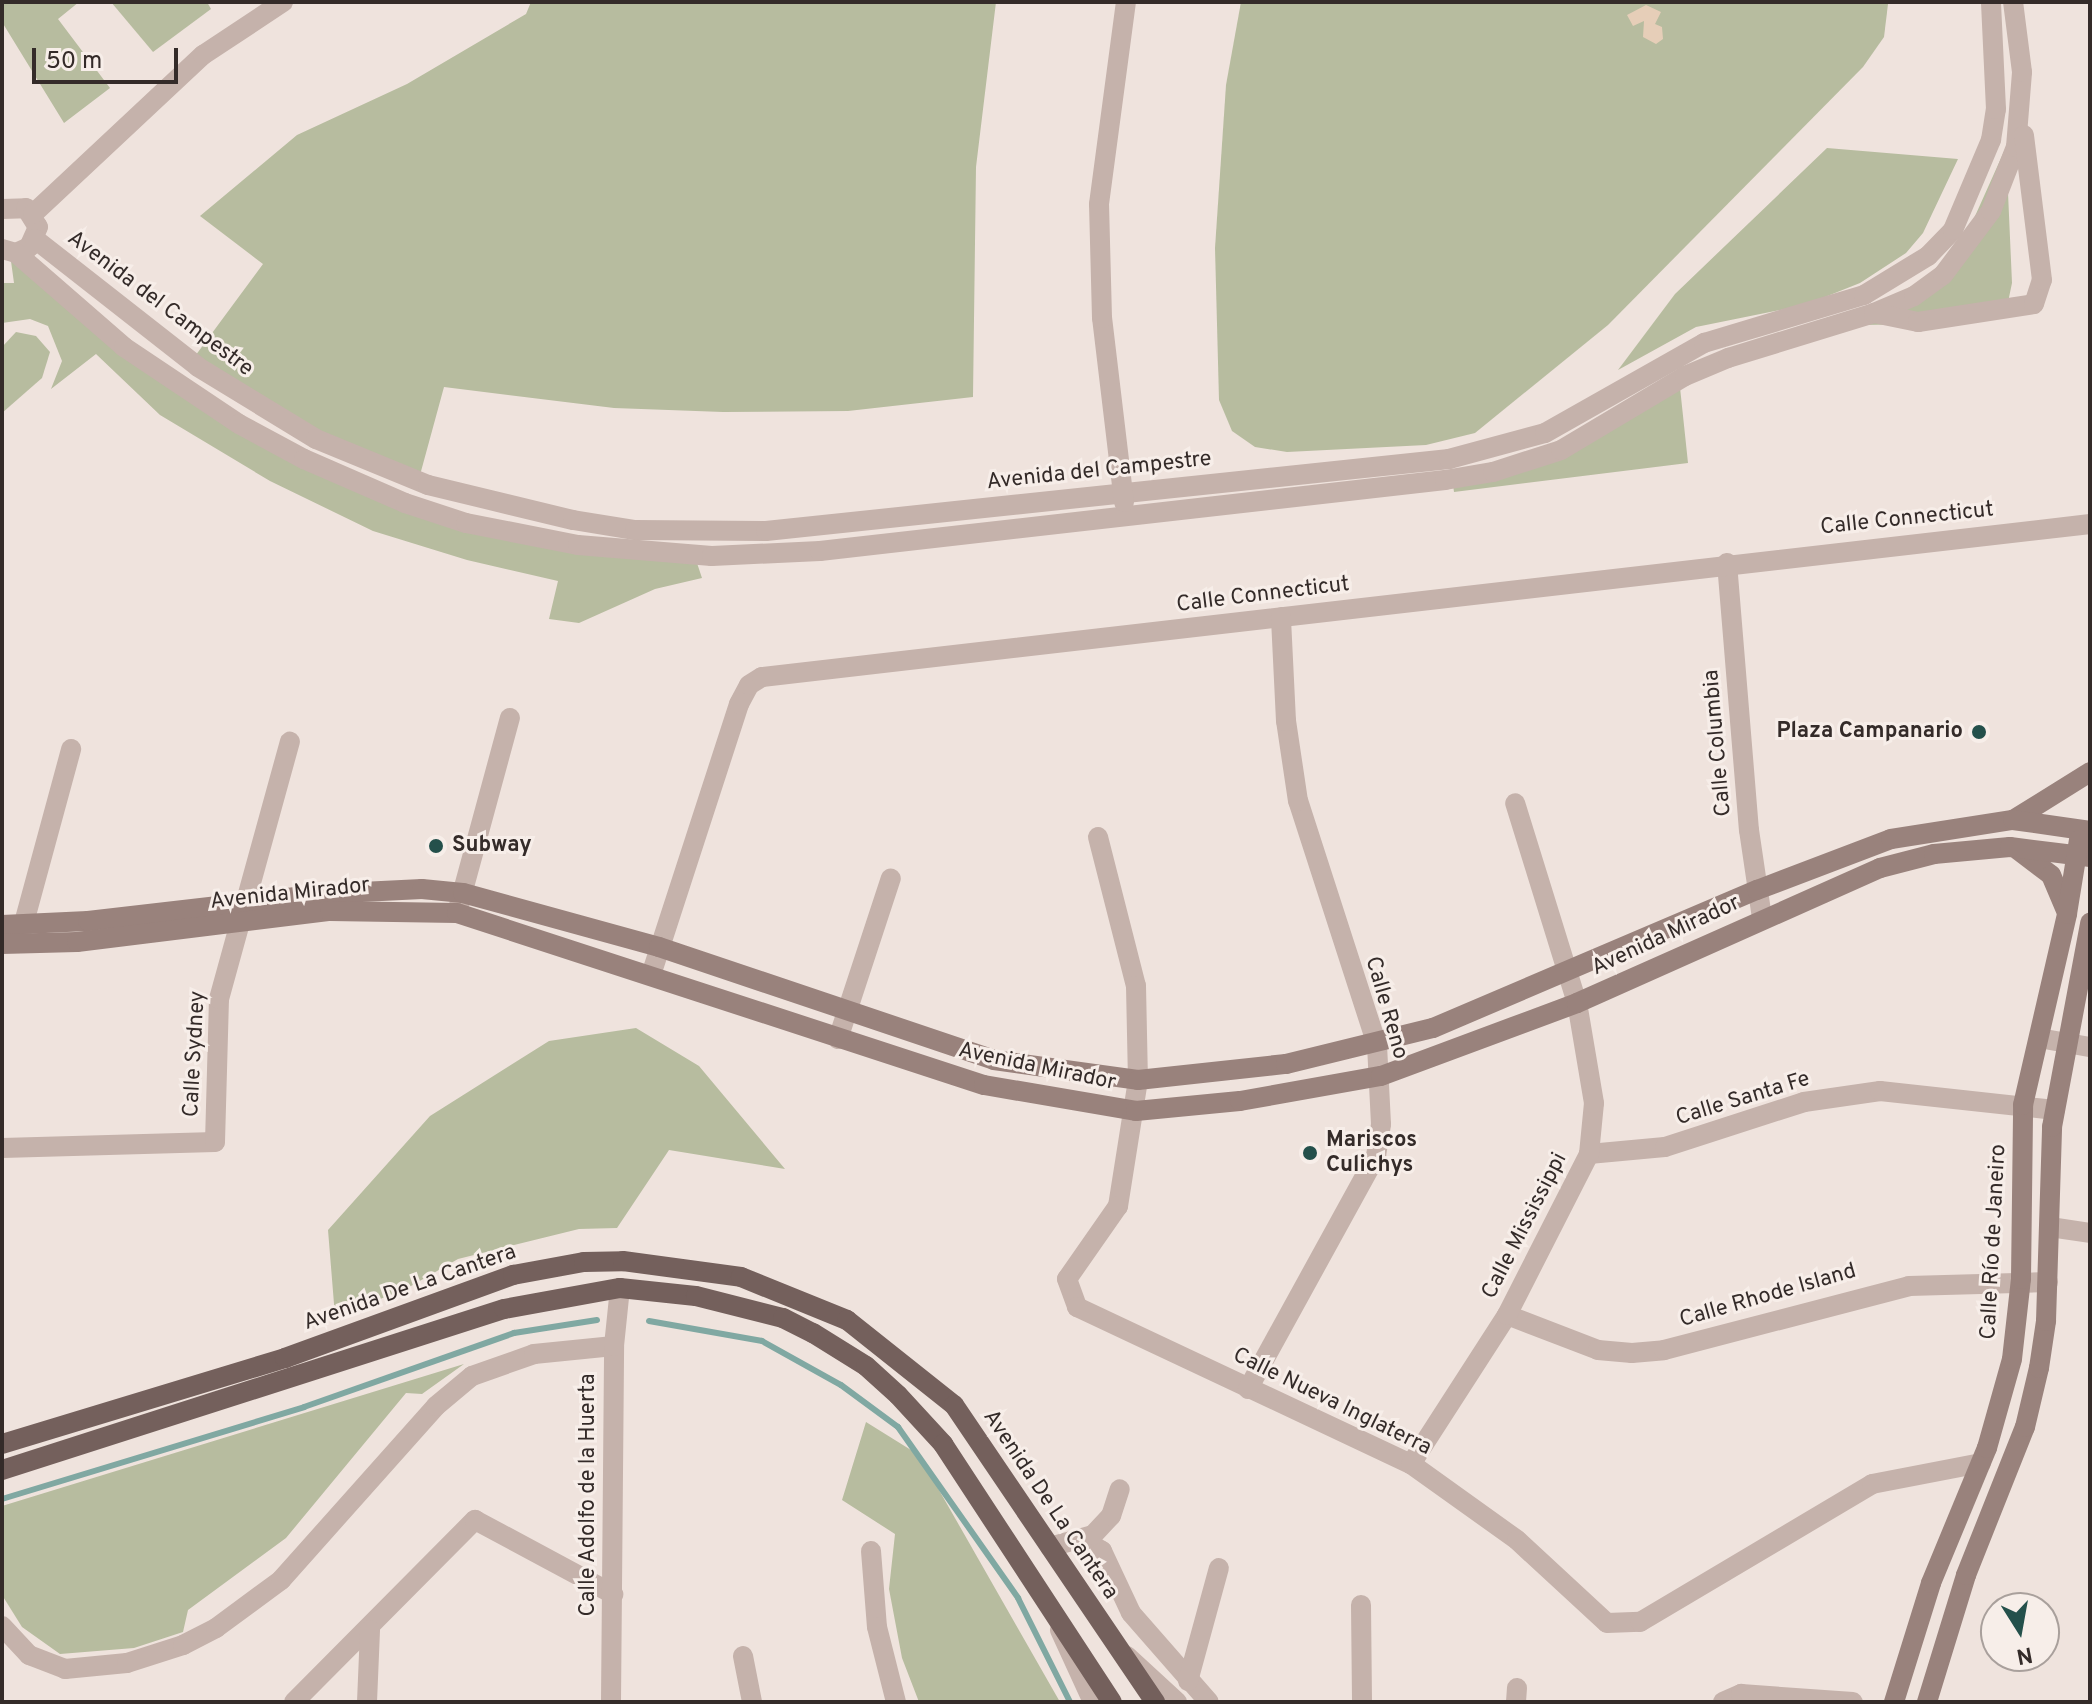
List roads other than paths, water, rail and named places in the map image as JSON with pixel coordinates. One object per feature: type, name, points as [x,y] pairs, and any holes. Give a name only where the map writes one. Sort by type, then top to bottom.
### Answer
[{"type":"main road","points":[[2013,820],[2090,772]]},
{"type":"main road","name":"Avenida Mirador","points":[[14,938],[242,901],[383,889],[659,947],[994,1060],[1138,1080],[1286,1064],[1377,1045],[1476,1013],[1757,890],[1891,839],[2013,820],[2087,827]]},
{"type":"main road","name":"Calle Río de Janeiro","points":[[1894,1702],[1931,1583],[1981,1463],[2012,1359],[2021,1279],[2023,1105],[2087,827]]},
{"type":"main road","name":"Avenida Mirador","points":[[14,938],[238,923],[330,911],[460,903],[651,975],[984,1085],[1136,1111],[1240,1101],[1381,1076],[1577,1003],[1880,868],[1934,854],[2010,847],[2083,855]]},
{"type":"main road","points":[[2010,847],[2036,859],[2051,875],[2067,914]]},
{"type":"main road","points":[[1927,1702],[1966,1575],[2025,1427],[2039,1368],[2048,1282],[2055,1110],[2090,923]]},
{"type":"main road","name":"Avenida Mirador","points":[[2,925],[14,938]]},
{"type":"main road","name":"Avenida De La Cantera","points":[[2,1444],[285,1358],[513,1275],[584,1262],[689,1267],[782,1290],[847,1320],[912,1367],[954,1405],[1112,1643],[1155,1702]]},
{"type":"main road","points":[[2,1470],[504,1309],[620,1288],[696,1296],[783,1318],[837,1346],[890,1389],[943,1444],[1112,1702]]},
{"type":"main road","points":[[890,1389],[912,1367]]},
{"type":"street","points":[[33,214],[203,55],[283,2]]},
{"type":"street","points":[[1125,514],[1102,318],[1099,204],[1126,2]]},
{"type":"street","name":"Avenida del Campestre","points":[[35,239],[145,327],[253,403],[364,461],[472,498],[635,530],[712,533],[817,528],[1492,451],[1545,433],[1704,343],[1828,308],[1897,278],[1928,256],[1953,230],[1991,140],[1996,77],[1991,2]]},
{"type":"street","name":"Avenida del Campestre","points":[[1874,313],[1918,322],[2008,312],[2039,298],[2042,280],[2021,115],[2022,72],[2013,2]]},
{"type":"street","points":[[1996,77],[2022,72]]},
{"type":"street","name":"Avenida del Campestre","points":[[9,251],[124,347],[239,424],[354,482],[466,523],[637,552],[712,556],[820,551],[1493,472],[1561,450],[1685,376],[1728,358],[1834,328],[1914,296],[1970,245],[2008,171],[2021,115]]},
{"type":"street","points":[[3,206],[19,205],[33,214]]},
{"type":"street","points":[[9,251],[35,239],[33,214]]},
{"type":"street","points":[[1828,308],[1834,328]]},
{"type":"street","points":[[1611,396],[1624,414]]},
{"type":"street","points":[[466,523],[472,498]]},
{"type":"street","name":"Calle Connecticut","points":[[651,975],[743,694],[762,677],[1727,563],[2090,524]]},
{"type":"street","points":[[817,528],[820,551]]},
{"type":"street","name":"Calle Columbia","points":[[1727,563],[1762,918]]},
{"type":"street","name":"Calle Reno","points":[[1248,1389],[1376,1156],[1381,1076],[1377,1045],[1298,801],[1286,721],[1281,617]]},
{"type":"street","points":[[460,903],[510,718]]},
{"type":"street","name":"Calle Sydney","points":[[2,1148],[215,1142],[219,999],[242,901],[290,742]]},
{"type":"street","points":[[14,938],[71,749]]},
{"type":"street","name":"Calle Mississippi","points":[[1411,1464],[1507,1315],[1589,1154],[1594,1103],[1577,1003],[1515,803]]},
{"type":"street","name":"Calle Nueva Inglaterra","points":[[1098,837],[1136,986],[1138,1080],[1136,1111],[1118,1206],[1070,1270],[1071,1299],[1077,1307],[1411,1464],[1517,1540],[1594,1615],[1624,1626],[1640,1622],[1872,1484],[1981,1463]]},
{"type":"street","points":[[838,1039],[891,878]]},
{"type":"street","points":[[2039,1038],[2090,1047]]},
{"type":"street","name":"Calle Santa Fe","points":[[1589,1154],[1665,1147],[1804,1102],[1880,1091],[2055,1110]]},
{"type":"street","points":[[2050,1227],[2090,1233]]},
{"type":"street","name":"Calle Rhode Island","points":[[1507,1315],[1598,1350],[1632,1353],[1695,1342],[1872,1292],[2021,1279],[2048,1282]]},
{"type":"street","name":"Calle Adolfo de la Huerta","points":[[611,1702],[614,1346],[620,1288]]},
{"type":"street","points":[[2,1626],[29,1655],[65,1669],[127,1663],[183,1645],[216,1628],[281,1580],[436,1406],[472,1376],[545,1352],[614,1346]]},
{"type":"street","points":[[1050,1547],[1083,1540],[1111,1516],[1120,1489]]},
{"type":"street","points":[[294,1702],[370,1630],[475,1520],[613,1594]]},
{"type":"street","points":[[1083,1540],[1102,1551],[1131,1613],[1209,1702]]},
{"type":"street","points":[[871,1551],[877,1627],[896,1702]]},
{"type":"street","points":[[1188,1681],[1219,1568]]},
{"type":"street","points":[[1361,1605],[1362,1702]]},
{"type":"street","points":[[1051,1608],[1093,1702]]},
{"type":"street","points":[[367,1702],[370,1630]]},
{"type":"street","name":"Avenida De La Cantera","points":[[1112,1643],[1177,1702]]},
{"type":"street","points":[[743,1656],[752,1702]]},
{"type":"street","points":[[1723,1702],[1741,1694],[1853,1702]]},
{"type":"waterway","points":[[2,1499],[304,1407],[514,1333],[597,1320]]},
{"type":"waterway","points":[[649,1321],[762,1341],[841,1385],[898,1427],[1018,1598],[1070,1702]]},
{"type":"place","name":"Plaza Campanario","points":[[1979,732]]},
{"type":"place","name":"Subway","points":[[436,846]]},
{"type":"place","name":"Mariscos Culichys","points":[[1310,1153]]}]
